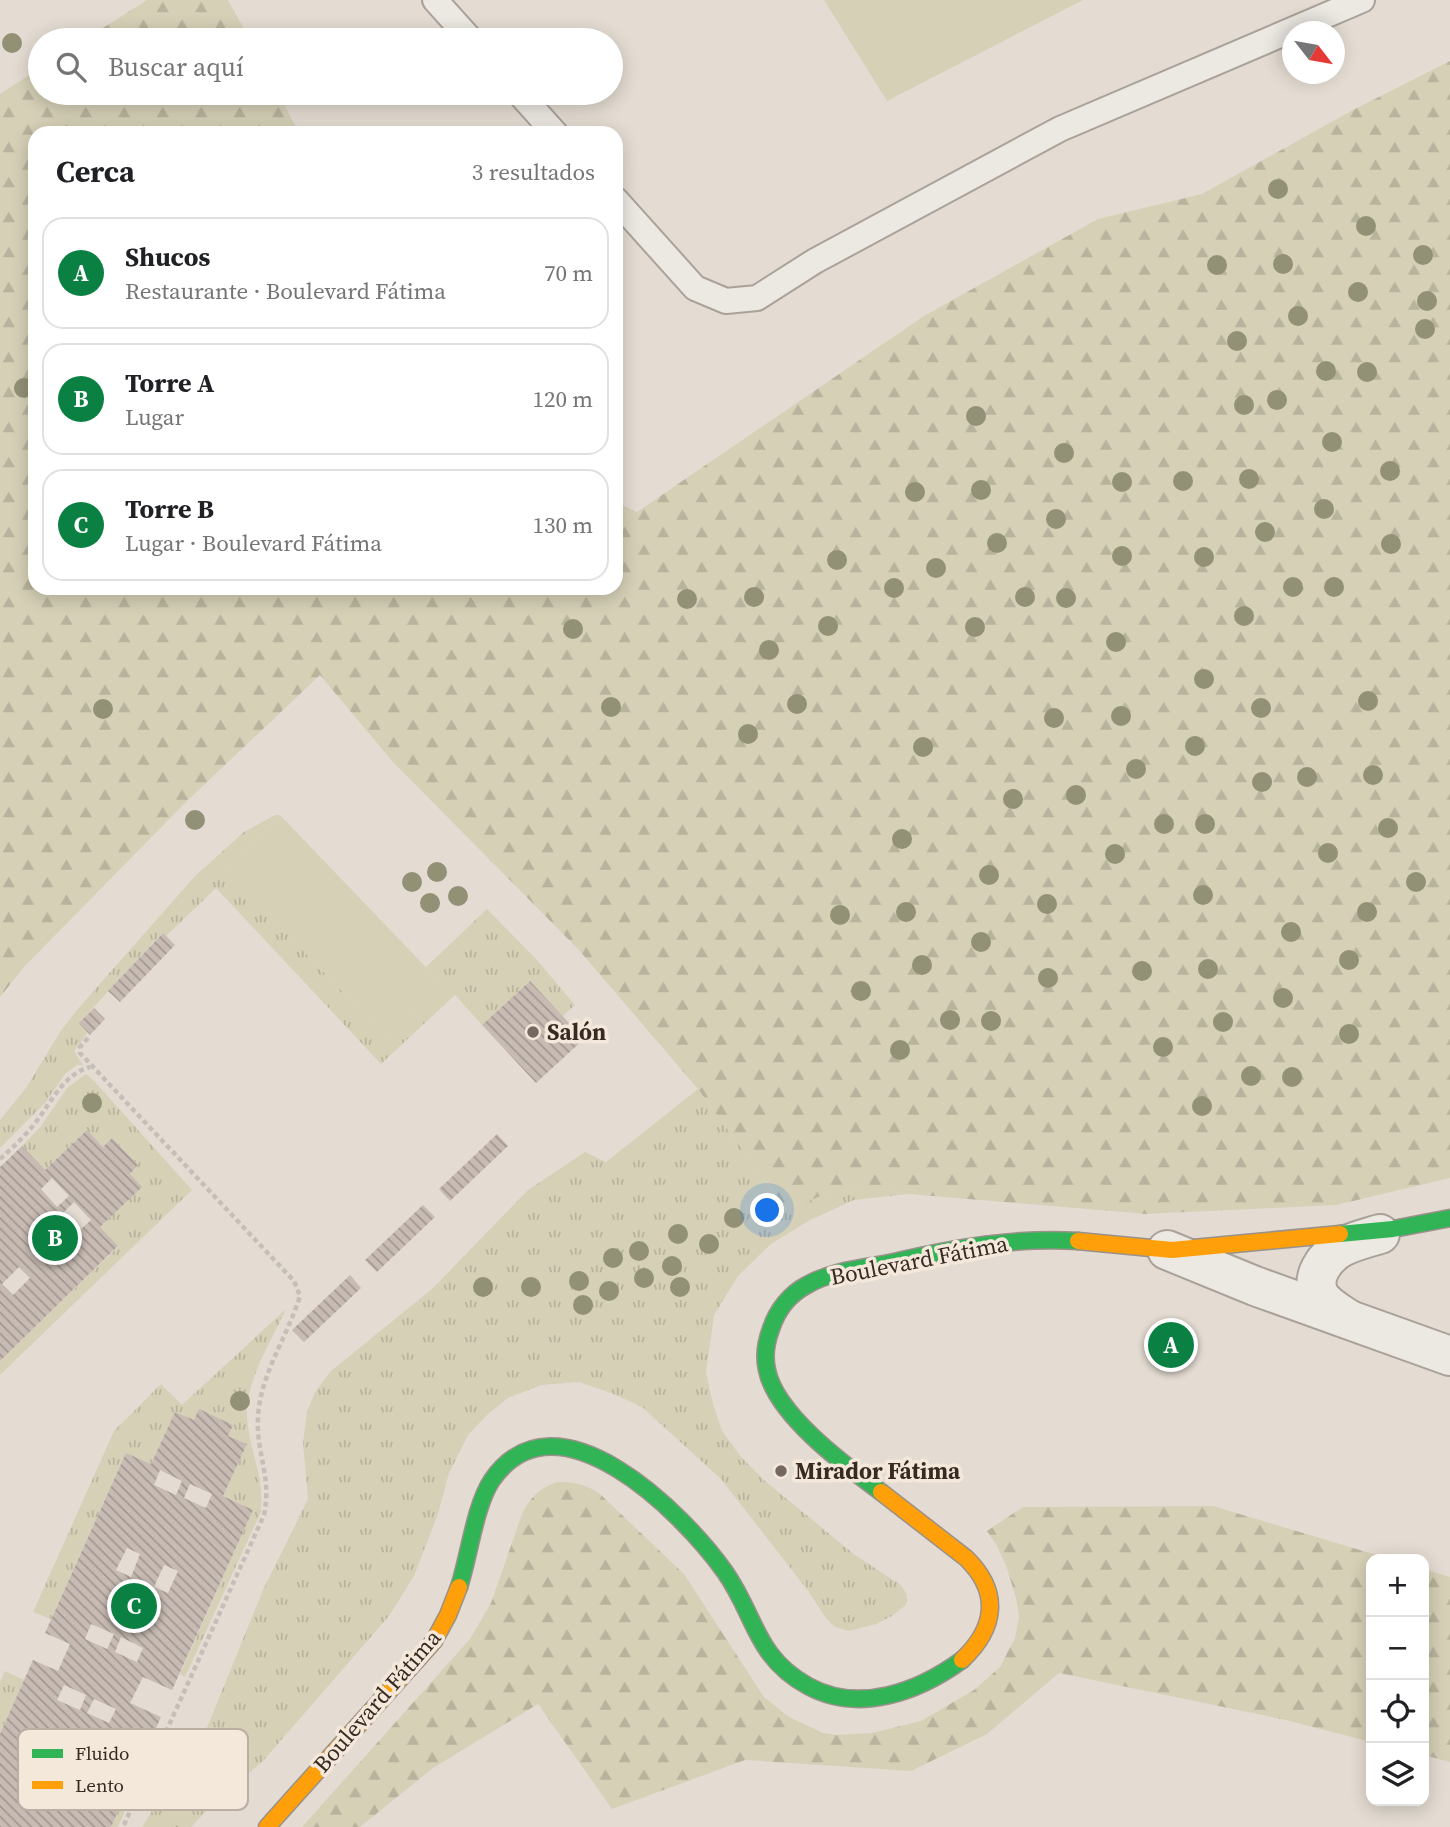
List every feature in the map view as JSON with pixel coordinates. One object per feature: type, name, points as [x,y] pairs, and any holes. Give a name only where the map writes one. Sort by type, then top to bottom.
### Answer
[{"type":"street","name":"Boulevard Fátima","points":[[267,1827],[434,1641],[450,1615],[458,1594],[485,1489],[506,1464],[520,1453],[536,1448],[562,1447],[588,1453],[621,1469],[642,1486],[693,1534],[722,1568],[737,1591],[768,1653],[815,1691],[843,1699],[878,1699],[963,1662],[988,1624],[991,1603],[985,1581],[967,1558],[802,1425],[776,1393],[766,1368],[768,1338],[773,1321],[784,1303],[801,1288],[821,1279],[934,1253],[1028,1240],[1092,1241],[1167,1250],[1398,1228],[1450,1218]]},
{"type":"street","points":[[1350,1321],[1321,1297],[1317,1284],[1322,1266],[1330,1255],[1342,1248],[1398,1228]]},
{"type":"street","name":"Boulevard Fátima","points":[[1167,1250],[1255,1286],[1450,1356]]},
{"type":"lane","points":[[435,0],[460,28]]},
{"type":"lane","points":[[623,208],[695,288],[726,300],[757,298],[815,261],[1060,129],[1362,0]]},
{"type":"lane","points":[[530,105],[549,126]]},
{"type":"path","points":[[88,1038],[80,1047],[80,1054],[294,1280],[300,1296],[266,1380],[258,1418],[268,1489],[264,1514],[167,1729]]},
{"type":"path","points":[[0,1159],[30,1130],[66,1082],[79,1071],[90,1068]]},
{"type":"path","points":[[123,1827],[131,1810]]},
{"type":"green space","points":[[147,0],[228,0],[243,28],[103,28]]},
{"type":"green space","points":[[824,0],[1083,0],[887,101]]},
{"type":"green space","points":[[1450,61],[1450,1178],[1336,1205],[1146,1214],[909,1194],[862,1186],[823,1195],[787,1210],[698,1089],[578,949],[392,761],[320,675],[188,800],[24,967],[0,997],[0,94],[28,76],[28,105],[284,105],[295,126],[28,126],[28,595],[623,595],[623,505],[637,512],[924,316],[1098,219],[1202,194],[1353,110]]},
{"type":"green space","points":[[275,815],[280,815],[225,868],[387,1039],[443,985],[426,967],[487,909],[537,960],[575,1005],[563,1016],[530,981],[482,1025],[455,995],[381,1064],[216,888],[166,936],[162,933],[79,1023],[88,1032],[74,1051],[83,1065],[77,1065],[65,1074],[45,1103],[0,1148],[0,1120],[26,1088],[76,1011],[195,876],[244,832]]},
{"type":"green space","points":[[280,815],[443,985],[387,1039],[225,868]]},
{"type":"green space","points":[[86,1074],[192,1190],[0,1375],[0,1361],[118,1247],[100,1227],[141,1187],[130,1174],[138,1165],[112,1138],[103,1147],[87,1130],[45,1170],[22,1146],[41,1126],[67,1088]]},
{"type":"green space","points":[[698,1089],[787,1210],[823,1195],[862,1186],[909,1194],[854,1200],[810,1220],[771,1244],[738,1276],[714,1315],[706,1373],[722,1431],[742,1458],[765,1481],[855,1555],[901,1585],[907,1595],[906,1605],[876,1624],[849,1631],[835,1627],[721,1479],[642,1407],[579,1382],[541,1385],[508,1398],[468,1435],[449,1473],[438,1514],[414,1576],[389,1616],[263,1761],[248,1774],[248,1729],[206,1729],[263,1590],[308,1499],[303,1443],[307,1412],[315,1392],[331,1371],[432,1289],[528,1190],[585,1152],[606,1162]]},
{"type":"green space","points":[[286,1309],[258,1366],[249,1396],[248,1427],[260,1481],[260,1514],[185,1677],[180,1674],[253,1510],[223,1496],[247,1444],[228,1436],[233,1425],[200,1410],[194,1420],[175,1412],[151,1464],[126,1453],[51,1619],[33,1612],[114,1431],[161,1384],[182,1405]]},
{"type":"green space","points":[[557,1482],[569,1482],[580,1484],[600,1494],[684,1574],[764,1697],[789,1717],[823,1733],[838,1735],[872,1733],[921,1721],[974,1690],[1000,1667],[1015,1638],[1019,1617],[1007,1568],[987,1531],[1023,1507],[1213,1506],[1373,1554],[1366,1554],[1366,1741],[1286,1720],[1059,1673],[987,1734],[911,1771],[745,1760],[612,1809],[538,1704],[433,1768],[360,1827],[302,1827],[470,1639],[491,1603],[523,1511],[537,1493]]},
{"type":"green space","points":[[1429,1571],[1450,1577],[1450,1762],[1429,1756]]},
{"type":"green space","points":[[5,1671],[24,1680],[0,1734],[0,1682]]},
{"type":"green space","points":[[119,1810],[125,1810],[118,1827],[111,1827]]},
{"type":"green space","points":[[153,1810],[207,1810],[191,1827],[142,1827]]},
{"type":"building","points":[[163,933],[175,945],[120,1002],[108,991]]},
{"type":"building","name":"Salón","points":[[530,981],[584,1039],[536,1083],[482,1025]]},
{"type":"building","points":[[94,1008],[105,1019],[90,1035],[79,1023]]},
{"type":"building","points":[[87,1130],[103,1147],[112,1138],[138,1165],[130,1174],[142,1187],[100,1227],[118,1246],[0,1361],[0,1167],[22,1146],[45,1170]],"holes":[[[52,1178],[69,1196],[57,1207],[41,1189]],[[74,1202],[91,1220],[80,1230],[63,1213]],[[19,1267],[30,1278],[13,1295],[2,1284]]]},
{"type":"building","points":[[497,1134],[508,1146],[450,1201],[439,1189]]},
{"type":"building","points":[[423,1205],[435,1217],[377,1272],[365,1260]]},
{"type":"building","points":[[350,1275],[361,1288],[304,1342],[292,1330]]},
{"type":"building","points":[[199,1409],[233,1425],[228,1436],[247,1444],[223,1496],[253,1510],[172,1690],[143,1677],[130,1703],[161,1717],[156,1729],[18,1729],[18,1810],[119,1810],[111,1827],[0,1827],[0,1734],[33,1660],[58,1671],[70,1644],[45,1633],[126,1453],[151,1464],[175,1412],[194,1420]],"holes":[[[160,1470],[182,1481],[176,1495],[154,1485]],[[190,1484],[212,1494],[206,1508],[184,1498]],[[127,1548],[140,1554],[131,1577],[116,1570]],[[164,1565],[178,1571],[168,1593],[154,1587]],[[91,1624],[114,1634],[107,1649],[85,1639]],[[121,1637],[143,1648],[137,1662],[115,1652]],[[64,1685],[86,1695],[80,1710],[57,1700]],[[94,1699],[116,1709],[109,1723],[87,1713]]]},
{"type":"traffic: fast","points":[[1340,1234],[1393,1229],[1450,1218]]},
{"type":"traffic: fast","points":[[881,1492],[814,1438],[798,1422],[773,1387],[767,1370],[766,1350],[774,1322],[785,1303],[807,1285],[849,1270],[986,1245],[1078,1241]]},
{"type":"traffic: fast","points":[[459,1587],[481,1503],[492,1480],[519,1455],[550,1447],[583,1453],[618,1469],[680,1520],[725,1572],[758,1635],[777,1662],[790,1675],[808,1686],[827,1694],[868,1699],[907,1690],[927,1682],[962,1660]]},
{"type":"traffic: slow","points":[[1078,1241],[1172,1250],[1340,1234]]},
{"type":"traffic: slow","points":[[881,1492],[966,1558],[985,1584],[990,1610],[987,1623],[982,1635],[962,1660]]},
{"type":"traffic: slow","points":[[267,1827],[434,1641],[459,1587]]},
{"type":"place","name":"Salón","points":[[533,1032]]},
{"type":"place","name":"Torre A","points":[[55,1238]]},
{"type":"place","name":"Shucos","points":[[1171,1345]]},
{"type":"place","name":"Mirador Fátima","points":[[781,1471]]},
{"type":"place","name":"Torre B","points":[[134,1606]]}]
